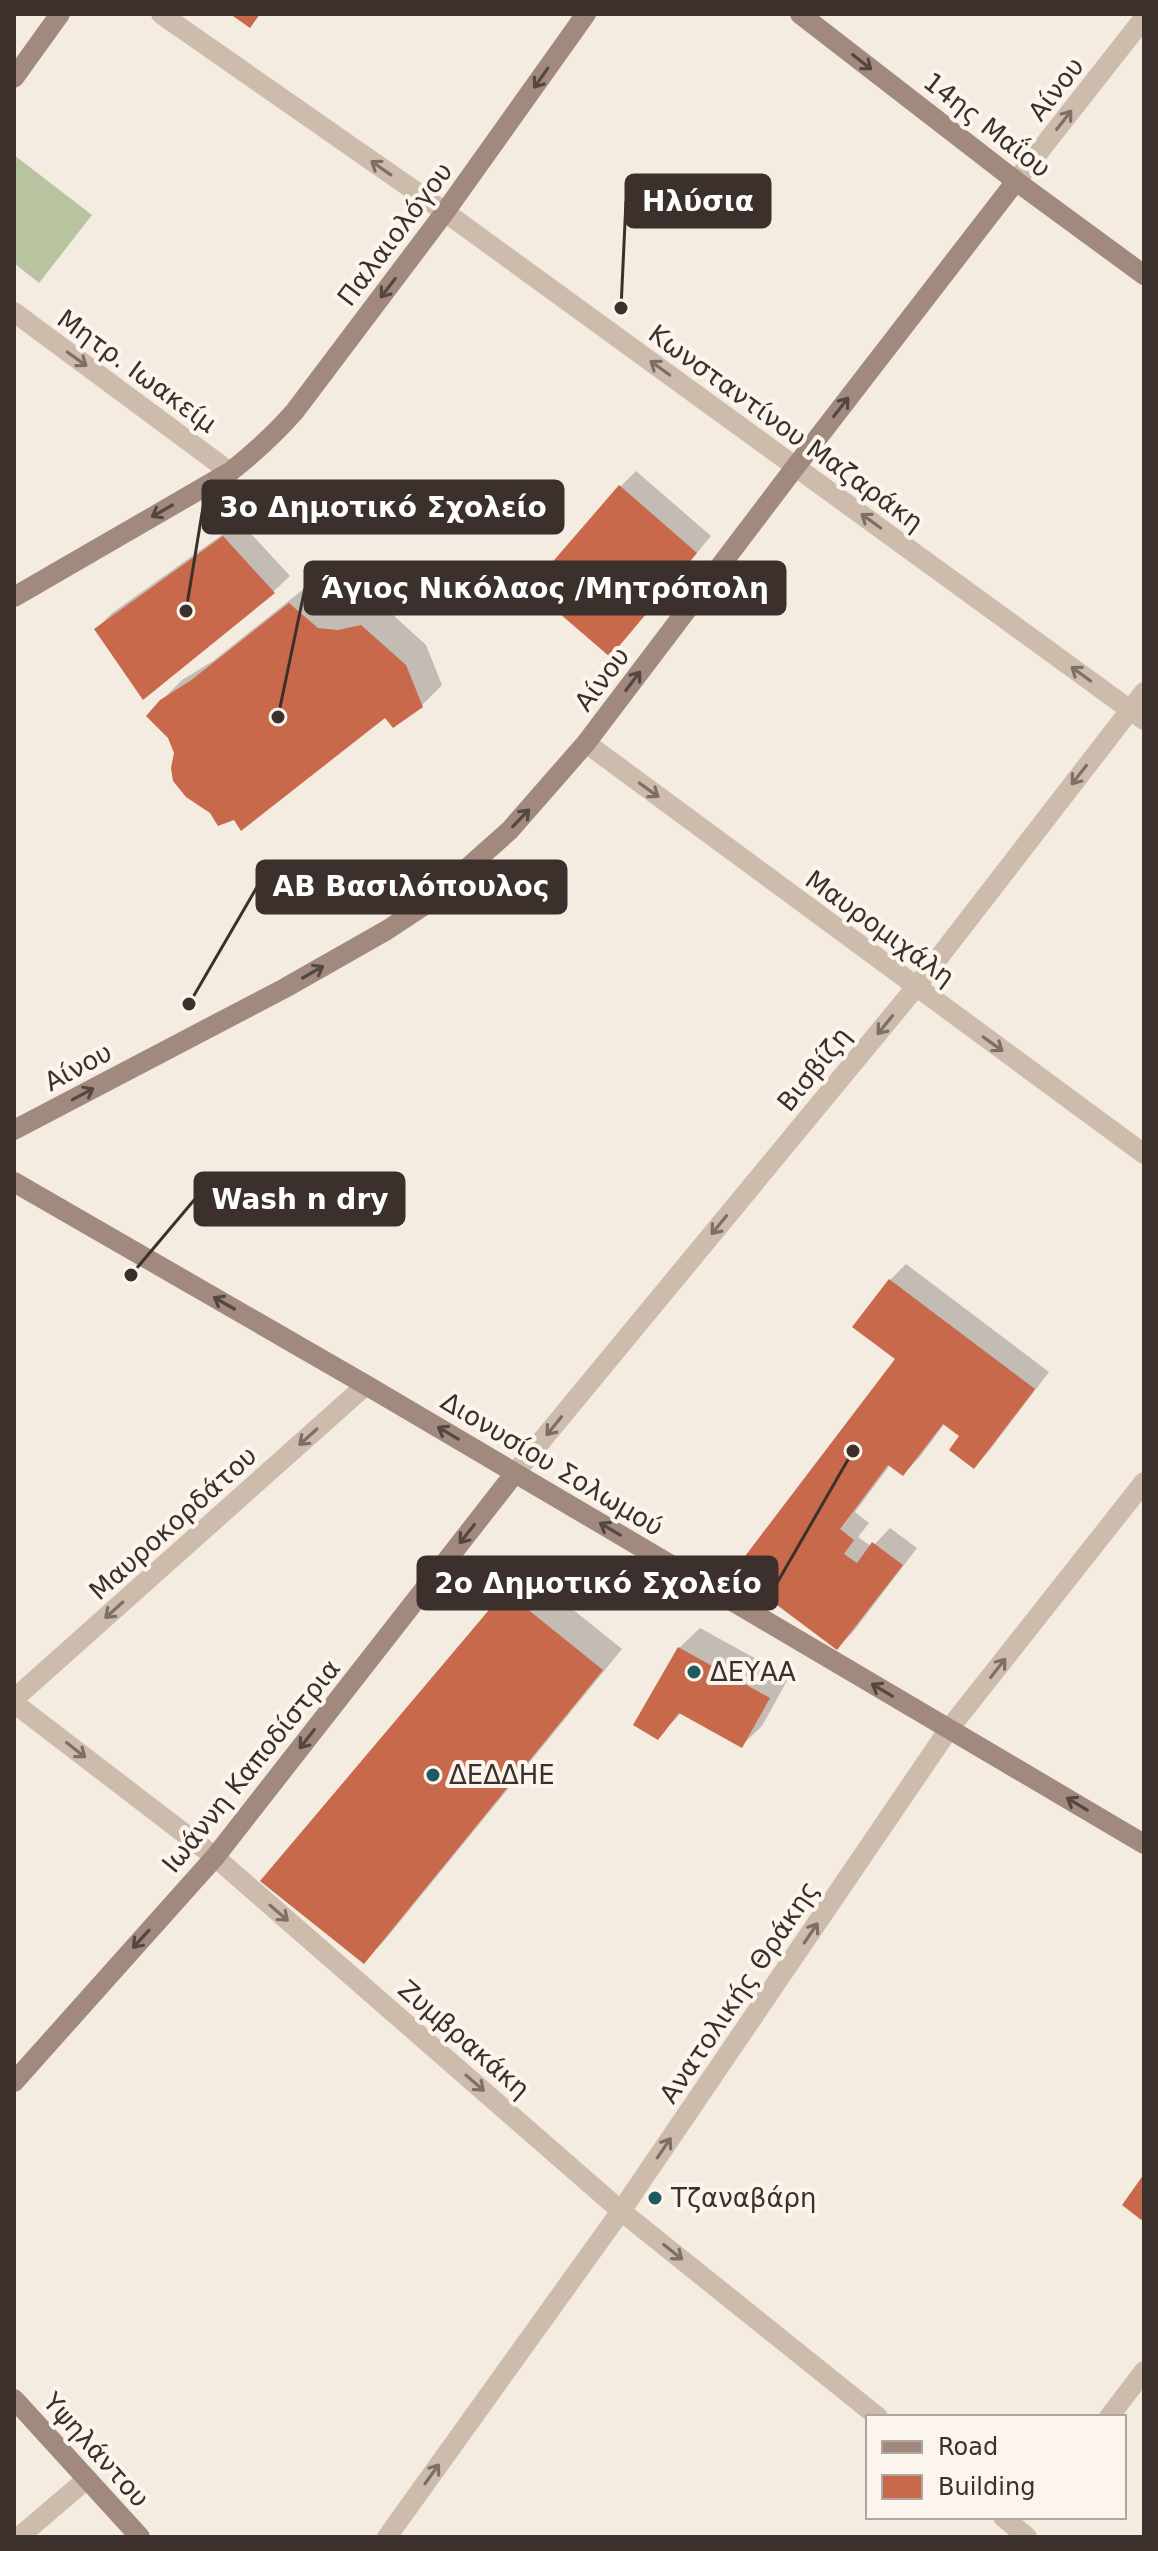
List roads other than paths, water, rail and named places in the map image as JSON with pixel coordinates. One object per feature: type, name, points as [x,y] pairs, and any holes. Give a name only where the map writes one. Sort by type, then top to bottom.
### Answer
[{"type":"street","points":[[15,75],[60,14]]},
{"type":"street","name":"Κωνσταντίνου Μαζαράκη","points":[[161,14],[445,212],[1137,715]]},
{"type":"street","name":"Παλαιολόγου","points":[[14,597],[230,472],[255,453],[295,411],[445,212],[586,14]]},
{"type":"street","name":"14ης Μαΐου","points":[[800,14],[1016,181],[1144,275]]},
{"type":"street","name":"Αίνου","points":[[14,1130],[285,988],[387,930],[428,903],[510,830],[586,743],[796,466],[1144,18]]},
{"type":"street","name":"Μητρ. Ιωακείμ","points":[[14,312],[230,472]]},
{"type":"street","name":"Βισβίζη","points":[[515,1473],[1137,715],[1144,692]]},
{"type":"street","name":"Μαυρομιχάλη","points":[[586,743],[1144,1154]]},
{"type":"street","name":"Διονυσίου Σολωμού","points":[[14,1182],[366,1385],[1144,1844]]},
{"type":"street","name":"Μαυροκορδάτου","points":[[14,1701],[366,1385]]},
{"type":"street","name":"Ιωάννη Καποδίστρια","points":[[14,2082],[215,1857],[515,1473]]},
{"type":"street","name":"Ανατολικής Θράκης","points":[[387,2537],[621,2211],[949,1729],[1144,1482]]},
{"type":"street","name":"Ζυμβρακάκη","points":[[14,1701],[215,1857],[621,2211],[876,2415]]},
{"type":"street","points":[[1111,2415],[1144,2371]]},
{"type":"street","name":"Υψηλάντου","points":[[14,2399],[140,2537]]},
{"type":"street","points":[[19,2537],[87,2479]]},
{"type":"street","points":[[1006,2519],[1026,2531]]},
{"type":"place","name":"Ηλύσια","points":[[621,308]]},
{"type":"place","name":"3ο Δημοτικό Σχολείο","points":[[186,611]]},
{"type":"place","name":"Άγιος Νικόλαος /Μητρόπολη","points":[[278,717]]},
{"type":"place","name":"ΑΒ Βασιλόπουλος","points":[[189,1004]]},
{"type":"place","name":"Wash n dry","points":[[131,1275]]},
{"type":"place","name":"2o Δημοτικό Σχολείο","points":[[853,1451]]},
{"type":"place","name":"ΔΕΥΑΑ","points":[[694,1672]]},
{"type":"place","name":"ΔΕΔΔΗΕ","points":[[433,1775]]},
{"type":"place","name":"Τζαναβάρη","points":[[655,2198]]}]
